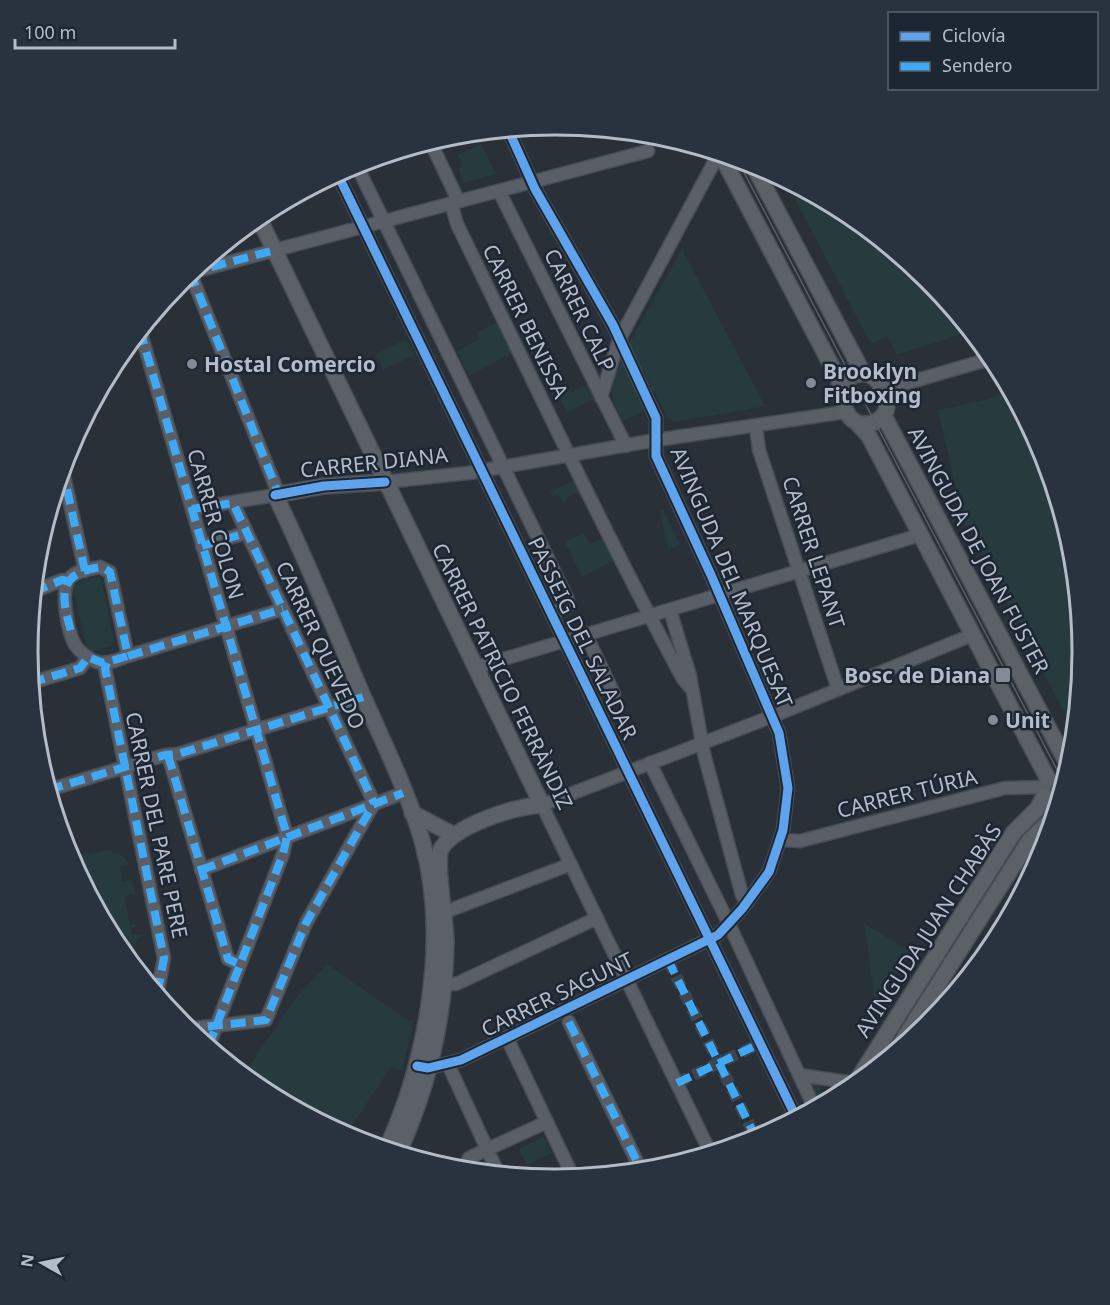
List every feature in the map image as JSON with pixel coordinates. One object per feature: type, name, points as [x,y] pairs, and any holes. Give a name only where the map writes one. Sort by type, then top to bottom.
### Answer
[{"type":"main road","points":[[724,163],[839,380],[840,393],[845,412],[857,423],[875,422],[884,416],[887,406],[884,390],[873,376],[863,373],[854,375],[845,381],[840,393]]},
{"type":"main road","points":[[759,177],[863,373]]},
{"type":"main road","name":"CARRER PATRICIO FERRÀNDIZ","points":[[263,225],[542,805]]},
{"type":"main road","name":"AVINGUDA DE JOAN FUSTER","points":[[884,416],[1062,755]]},
{"type":"main road","name":"AVINGUDA DE JOAN FUSTER","points":[[857,423],[869,436],[972,635],[1046,788],[1049,806]]},
{"type":"main road","name":"CARRER DIANA","points":[[277,495],[324,486],[385,482]]},
{"type":"main road","points":[[277,495],[412,813],[426,862],[433,942],[429,1002],[423,1067],[416,1110],[401,1146]]},
{"type":"main road","points":[[1046,788],[1059,771]]},
{"type":"main road","name":"AVINGUDA JUAN CHABÀS","points":[[865,1067],[1014,832],[1038,808],[1046,788]]},
{"type":"main road","points":[[389,1143],[423,1067],[444,983],[445,912],[439,856],[445,842],[453,834],[527,806],[542,805]]},
{"type":"main road","points":[[412,813],[453,834]]},
{"type":"main road","name":"AVINGUDA JUAN CHABÀS","points":[[910,1028],[1029,841],[1041,829]]},
{"type":"street","name":"AVINGUDA DEL MARQUESAT","points":[[511,137],[532,183],[613,325],[656,418],[656,456],[720,595],[781,739],[788,788],[787,817],[781,840],[769,872],[747,903],[729,924],[708,940]]},
{"type":"street","name":"CARRER BENISSA","points":[[434,150],[454,202],[457,224],[649,616],[683,679],[690,687]]},
{"type":"street","points":[[209,268],[648,151]]},
{"type":"street","points":[[601,397],[619,340],[715,160]]},
{"type":"street","name":"PASSEIG DEL SALADAR","points":[[361,172],[568,600],[567,607],[552,613]]},
{"type":"street","name":"PASSEIG DEL SALADAR","points":[[341,181],[552,613],[708,940],[794,1112]]},
{"type":"street","name":"CARRER CALP","points":[[499,191],[626,446]]},
{"type":"street","points":[[194,282],[277,495]]},
{"type":"street","name":"CARRER COLON","points":[[143,339],[286,836]]},
{"type":"street","points":[[884,390],[982,361]]},
{"type":"street","name":"CARRER DIANA","points":[[385,482],[404,482],[656,440],[845,412]]},
{"type":"street","name":"CARRER LEPANT","points":[[756,427],[759,450],[838,689]]},
{"type":"street","points":[[66,484],[85,571]]},
{"type":"street","name":"CARRER DIANA","points":[[192,509],[277,495]]},
{"type":"street","name":"CARRER QUEVEDO","points":[[233,503],[374,803]]},
{"type":"street","points":[[202,546],[246,533]]},
{"type":"street","points":[[477,667],[920,535]]},
{"type":"street","points":[[128,656],[110,572],[102,567],[74,574],[67,581],[64,595],[72,635],[78,649],[88,657],[106,663],[282,609]]},
{"type":"street","points":[[42,588],[62,580],[67,581]]},
{"type":"street","points":[[670,610],[690,676],[690,687],[702,743],[742,895],[747,903]]},
{"type":"street","name":"PASSEIG DEL SALADAR","points":[[586,635],[614,694]]},
{"type":"street","points":[[542,805],[972,635]]},
{"type":"street","points":[[39,680],[80,668],[88,657]]},
{"type":"street","name":"CARRER DEL PARE PERE","points":[[106,663],[105,668],[164,958],[159,986]]},
{"type":"street","points":[[56,788],[363,697]]},
{"type":"street","points":[[168,755],[228,959],[239,964]]},
{"type":"street","name":"PASSEIG DEL SALADAR","points":[[650,763],[729,924],[811,1102]]},
{"type":"street","name":"CARRER TÚRIA","points":[[781,840],[800,841],[1005,788],[1046,788]]},
{"type":"street","points":[[201,870],[403,793]]},
{"type":"street","points":[[199,1028],[261,1022],[268,1018],[274,998],[306,923],[374,803]]},
{"type":"street","name":"CARRER PATRICIO FERRÀNDIZ","points":[[542,805],[708,1147]]},
{"type":"street","points":[[211,1039],[283,854],[286,836]]},
{"type":"street","points":[[445,912],[571,864]]},
{"type":"street","points":[[444,983],[456,984],[597,918]]},
{"type":"street","name":"CARRER SAGUNT","points":[[423,1067],[448,1064],[507,1038],[708,940]]},
{"type":"street","points":[[569,1022],[638,1163]]},
{"type":"street","points":[[507,1038],[569,1170]]},
{"type":"street","points":[[876,1049],[883,1053]]},
{"type":"street","points":[[448,1064],[495,1167]]},
{"type":"street","points":[[799,1075],[842,1084]]},
{"type":"street","points":[[467,1162],[469,1158],[546,1122]]},
{"type":"green space","points":[[481,144],[496,174],[463,183],[459,168],[462,166],[458,155]]},
{"type":"green space","points":[[791,192],[843,222],[896,263],[963,334],[897,355],[887,336],[871,344]]},
{"type":"green space","points":[[682,249],[765,406],[676,422],[668,418],[629,344]]},
{"type":"green space","points":[[499,321],[514,352],[469,376],[457,351],[479,339],[477,332]]},
{"type":"green space","points":[[406,339],[415,355],[383,370],[376,354]]},
{"type":"green space","points":[[623,360],[646,411],[622,421],[612,390]]},
{"type":"green space","points":[[587,385],[594,399],[567,412],[557,393],[568,387],[571,393]]},
{"type":"green space","points":[[1003,394],[1033,454],[1055,519],[1063,552],[1071,619],[1071,686],[1068,720],[963,519],[938,410]]},
{"type":"green space","points":[[576,479],[581,491],[567,498],[564,503],[558,494],[552,496],[550,492]]},
{"type":"green space","points":[[663,509],[680,545],[668,550],[660,511]]},
{"type":"green space","points":[[584,533],[590,544],[604,537],[615,560],[582,577],[565,542]]},
{"type":"green space","points":[[97,577],[102,581],[114,641],[111,646],[91,652],[87,649],[73,587],[77,582]]},
{"type":"green space","points":[[1017,838],[1021,841],[913,1016],[907,1013]]},
{"type":"green space","points":[[111,850],[112,854],[118,853],[126,858],[128,865],[120,867],[122,882],[132,880],[135,894],[124,896],[130,925],[136,924],[136,927],[131,928],[132,935],[143,934],[134,948],[131,949],[107,911],[79,856]]},
{"type":"green space","points":[[864,923],[911,952],[876,1006]]},
{"type":"green space","points":[[327,964],[409,1021],[414,1020],[402,1071],[391,1067],[350,1128],[296,1101],[248,1069],[294,1000]]},
{"type":"green space","points":[[819,1083],[821,1091],[826,1094],[815,1100],[809,1084]]},
{"type":"green space","points":[[544,1137],[552,1153],[527,1165],[519,1149]]},
{"type":"tunnel","points":[[668,960],[753,1131]]},
{"type":"tunnel","points":[[677,1083],[759,1044]]},
{"type":"tram line","points":[[743,170],[1058,772]]},
{"type":"marked path","points":[[209,268],[275,250]]},
{"type":"marked path","points":[[194,282],[279,495]]},
{"type":"marked path","points":[[143,339],[287,836],[283,854],[211,1039]]},
{"type":"marked path","points":[[66,484],[85,571]]},
{"type":"marked path","points":[[192,509],[233,503],[374,803]]},
{"type":"marked path","points":[[202,546],[246,533]]},
{"type":"marked path","points":[[39,680],[80,668],[88,657],[103,663],[128,656],[110,572],[102,567],[76,575],[65,589],[64,599],[72,635]]},
{"type":"marked path","points":[[42,588],[62,580],[67,581]]},
{"type":"marked path","points":[[128,656],[283,609]]},
{"type":"marked path","points":[[107,663],[105,668],[164,958],[159,986]]},
{"type":"marked path","points":[[56,788],[165,755],[178,754],[363,697]]},
{"type":"marked path","points":[[168,755],[228,959],[239,964]]},
{"type":"marked path","points":[[201,870],[403,793]]},
{"type":"marked path","points":[[199,1027],[266,1020],[306,923],[374,803]]},
{"type":"marked path","points":[[668,960],[753,1131]]},
{"type":"marked path","points":[[569,1022],[638,1163]]},
{"type":"marked path","points":[[677,1083],[759,1044]]},
{"type":"cycle path","points":[[417,1066],[428,1068],[461,1060],[718,935],[742,909],[769,872],[783,830],[788,788],[779,733],[711,575],[656,456],[656,418],[613,325],[535,189],[512,137]]},
{"type":"cycle path","points":[[341,181],[794,1112]]},
{"type":"cycle path","points":[[275,495],[324,486],[385,482]]},
{"type":"place","name":"Hostal Comercio","points":[[192,364]]},
{"type":"place","name":"Brooklyn Fitboxing","points":[[811,383]]},
{"type":"place","name":"Bosc de Diana","points":[[1003,675]]},
{"type":"place","name":"Unit","points":[[993,720]]}]
